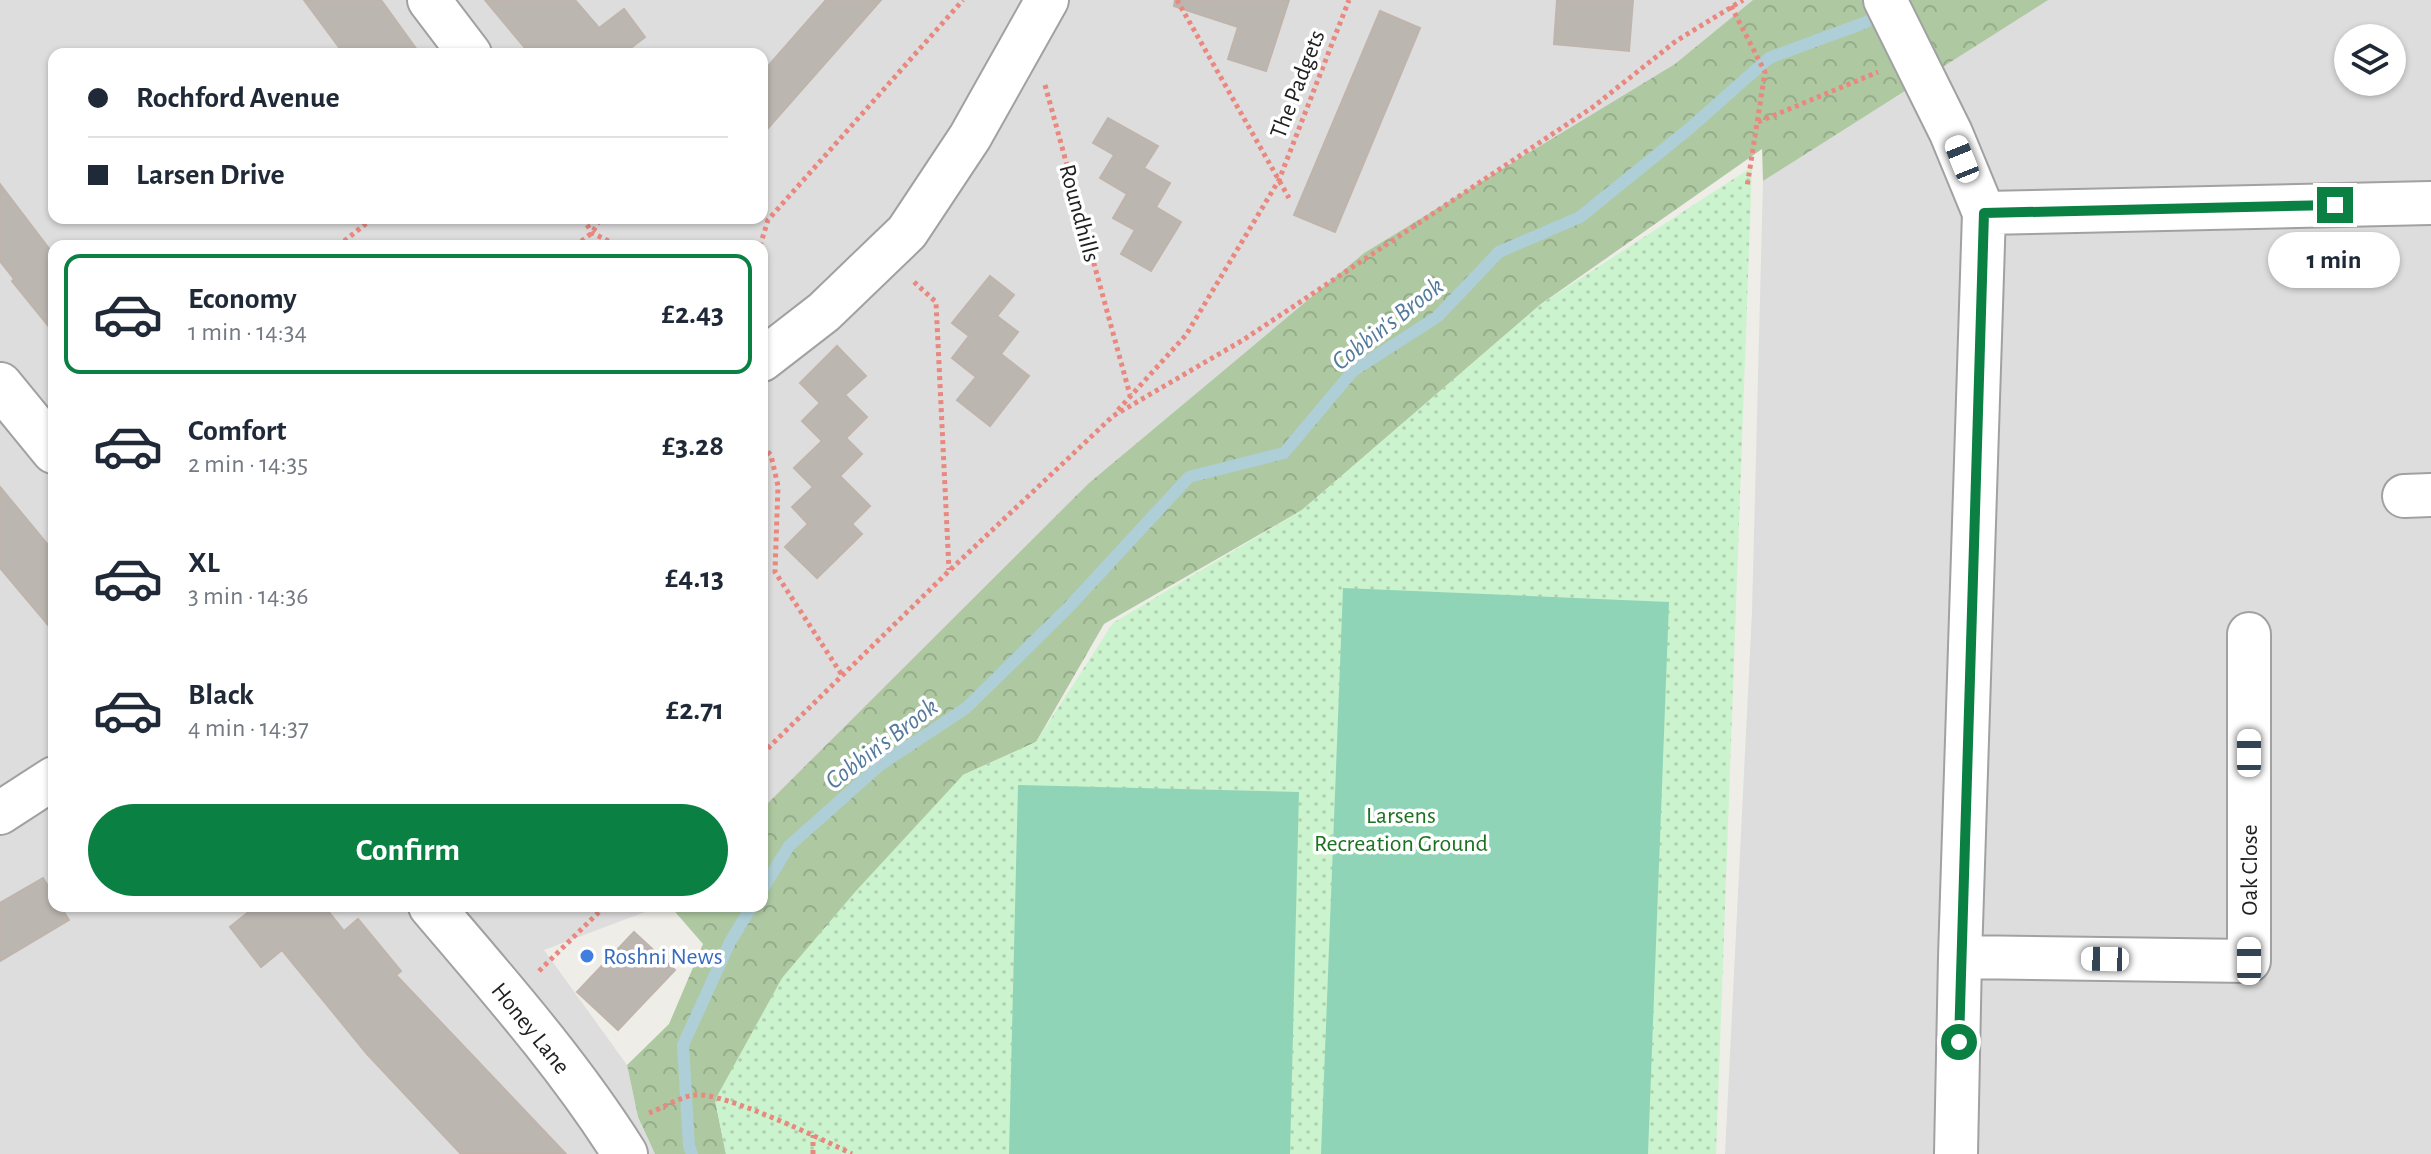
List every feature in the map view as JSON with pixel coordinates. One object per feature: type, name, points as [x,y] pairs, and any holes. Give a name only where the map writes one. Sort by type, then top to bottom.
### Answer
[{"type":"street","points":[[429,0],[465,48]]},
{"type":"street","points":[[1885,0],[1951,133],[1984,213],[1956,1154]]},
{"type":"street","points":[[768,355],[824,312],[907,232],[962,149],[1038,15]]},
{"type":"street","points":[[1984,213],[2431,203]]},
{"type":"street","points":[[0,385],[48,444]]},
{"type":"street","name":"Oak Close","points":[[1960,957],[2249,961],[2249,634]]},
{"type":"street","points":[[0,813],[48,782]]},
{"type":"street","name":"Honey Lane","points":[[436,912],[510,999],[598,1112],[625,1154]]},
{"type":"path","points":[[768,216],[963,0]]},
{"type":"path","points":[[1177,0],[1289,198]]},
{"type":"path","name":"The Padgets","points":[[1113,416],[1186,335],[1279,180],[1349,0]]},
{"type":"path","points":[[768,748],[1113,416],[1256,331],[1593,107],[1676,41],[1743,0]]},
{"type":"path","points":[[1731,6],[1765,72],[1747,187]]},
{"type":"path","name":"Roundhills","points":[[1038,15],[1131,396]]},
{"type":"path","points":[[1757,123],[1911,53]]},
{"type":"path","points":[[346,240],[366,224]]},
{"type":"path","points":[[587,224],[592,233],[607,240]]},
{"type":"path","points":[[583,240],[597,224]]},
{"type":"path","points":[[883,255],[936,302],[949,571]]},
{"type":"path","points":[[768,452],[778,486],[775,572],[842,675]]},
{"type":"path","points":[[510,999],[599,912]]},
{"type":"path","points":[[670,1105],[694,1095],[714,1096],[813,1135],[852,1154]]},
{"type":"path","points":[[813,1135],[813,1154]]},
{"type":"shaded area","points":[[0,0],[1758,0],[1679,66],[1364,253],[1089,483],[768,808],[768,240],[48,240],[48,912],[645,912],[544,950],[627,1065],[638,1117],[655,1154],[0,1154]]},
{"type":"shaded area","points":[[2041,0],[2431,0],[2431,1154],[1725,1154],[1752,612],[1763,181]]},
{"type":"green space","points":[[1753,0],[2048,0],[1763,181],[1762,149],[1541,304],[1302,510],[1104,624],[1036,742],[963,775],[715,1100],[726,1154],[655,1154],[638,1117],[627,1065],[669,1024],[703,944],[675,912],[768,912],[768,803],[1089,483],[1364,253],[1675,64]]},
{"type":"green space","name":"Larsens Recreation Ground","points":[[1752,167],[1716,1154],[726,1154],[715,1100],[782,978],[855,892],[963,775],[1036,742],[1113,623],[1302,510],[1541,304]]},
{"type":"green space","points":[[1343,588],[1669,602],[1648,1154],[1321,1154]]},
{"type":"green space","points":[[1018,785],[1299,792],[1290,1154],[1009,1154]]},
{"type":"building","points":[[304,0],[381,0],[416,48],[340,48]]},
{"type":"building","points":[[485,0],[575,0],[599,28],[624,9],[645,37],[631,48],[525,48]]},
{"type":"building","points":[[826,0],[881,0],[768,128],[768,66]]},
{"type":"building","points":[[1175,0],[1289,0],[1266,71],[1228,59],[1238,27],[1174,6]]},
{"type":"building","points":[[1557,0],[1633,0],[1629,51],[1554,44]]},
{"type":"building","points":[[1380,11],[1420,28],[1335,232],[1294,215]]},
{"type":"building","points":[[1108,118],[1158,146],[1144,168],[1170,183],[1156,207],[1181,222],[1151,271],[1121,254],[1135,230],[1113,218],[1127,194],[1100,178],[1114,155],[1093,143]]},
{"type":"building","points":[[0,184],[48,247],[48,326],[12,281],[14,279],[0,261]]},
{"type":"building","points":[[990,276],[1014,295],[997,316],[1018,332],[1001,354],[1029,376],[990,426],[957,400],[976,377],[952,358],[969,336],[952,323]]},
{"type":"building","points":[[837,346],[866,376],[845,395],[867,417],[846,438],[862,454],[840,476],[870,506],[852,524],[862,534],[817,578],[785,547],[808,524],[792,507],[813,487],[794,468],[822,441],[802,421],[820,403],[800,383]]},
{"type":"building","points":[[0,487],[48,545],[48,625],[0,568]]},
{"type":"building","points":[[43,878],[48,886],[48,912],[64,912],[69,920],[0,961],[0,903]]},
{"type":"building","points":[[249,912],[329,912],[344,931],[358,919],[401,971],[396,975],[566,1154],[461,1154],[367,1054],[282,950],[261,967],[230,927]]},
{"type":"building","points":[[634,932],[675,970],[618,1030],[577,992]]},
{"type":"waterway","name":"Cobbin's Brook","points":[[768,880],[789,846],[880,765],[966,708],[1067,609],[1189,477],[1284,453],[1353,371],[1437,317],[1499,252],[1580,217],[1690,128],[1769,58],[1884,13]]},
{"type":"waterway","name":"Cobbin's Brook","points":[[692,1154],[683,1045],[730,942],[748,912]]},
{"type":"place","name":"Roshni News","points":[[587,956]]},
{"type":"route","points":[[1959,1042],[1984,213],[2335,205]]}]
